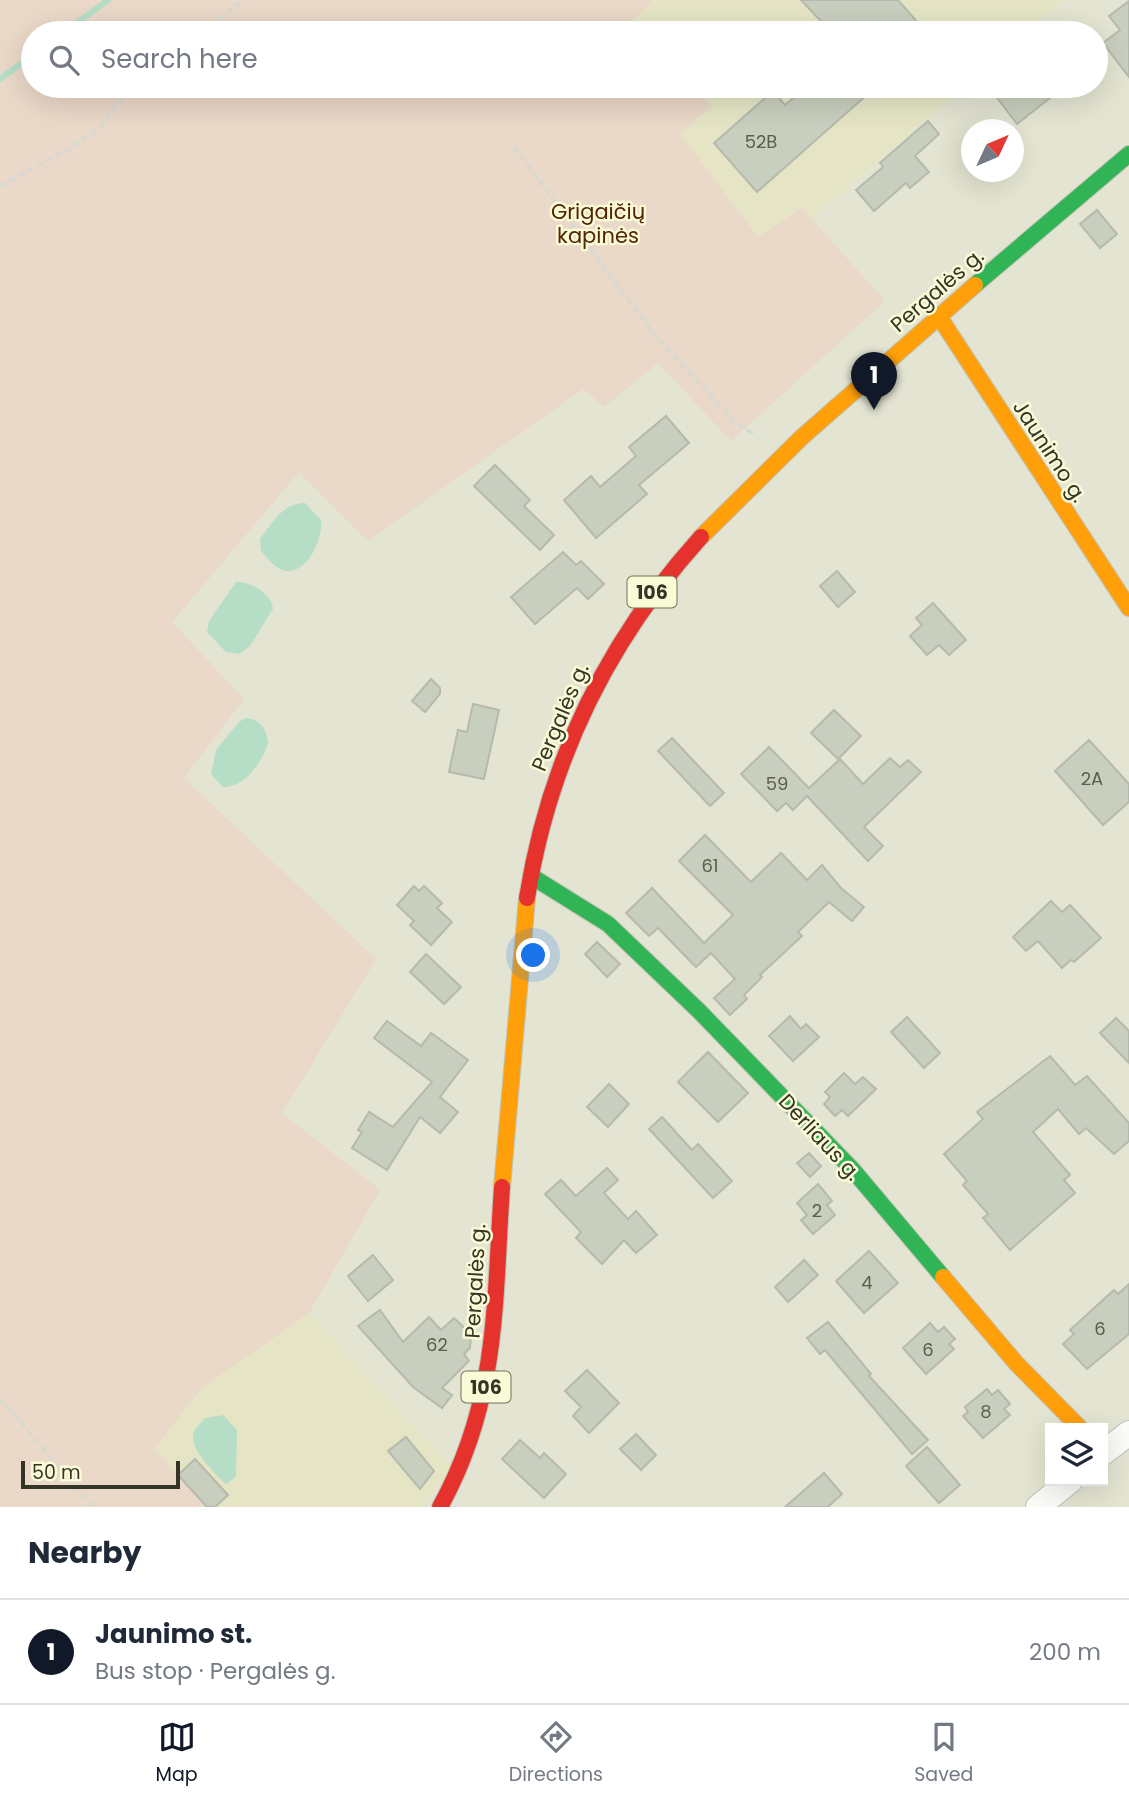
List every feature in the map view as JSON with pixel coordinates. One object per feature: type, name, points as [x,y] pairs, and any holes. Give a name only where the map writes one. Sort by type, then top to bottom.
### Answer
[{"type":"main road","name":"Pergalės g.","points":[[440,1507],[465,1461],[484,1397],[491,1361],[520,950],[531,876],[557,771],[579,715],[606,662],[647,598],[706,528],[938,315],[1129,154]]},
{"type":"main road","name":"Jaunimo g.","points":[[938,315],[1129,608]]},
{"type":"main road","name":"Derliaus g.","points":[[531,876],[574,900],[608,925],[699,1011],[852,1169],[1016,1363],[1075,1423]]},
{"type":"street","points":[[1108,1448],[1129,1433]]},
{"type":"street","points":[[1038,1507],[1064,1486]]},
{"type":"path","points":[[217,21],[243,0]]},
{"type":"path","points":[[0,186],[69,149],[99,128],[123,98]]},
{"type":"path","points":[[514,147],[653,334],[734,421],[753,434]]},
{"type":"path","points":[[0,1398],[93,1507]]},
{"type":"shaded area","points":[[654,0],[1064,0],[1039,21],[633,20]]},
{"type":"shaded area","points":[[704,98],[951,98],[811,219],[802,208],[759,237],[679,134],[712,106]]},
{"type":"shaded area","points":[[305,503],[321,520],[320,535],[313,552],[302,566],[295,570],[283,570],[263,553],[260,539],[285,510]]},
{"type":"shaded area","points":[[236,582],[248,584],[265,594],[273,609],[250,646],[239,654],[226,652],[207,632],[209,621]]},
{"type":"shaded area","points":[[245,718],[255,720],[262,726],[268,743],[262,758],[245,779],[223,787],[211,774],[216,750]]},
{"type":"shaded area","points":[[309,1313],[452,1467],[423,1507],[208,1507],[154,1449],[201,1389]]},
{"type":"shaded area","points":[[223,1415],[237,1430],[236,1477],[226,1484],[198,1453],[193,1438],[195,1430],[205,1418]]},
{"type":"green space","name":"Grigaičių kapinės","points":[[0,0],[654,0],[634,21],[21,21],[21,98],[704,98],[712,106],[680,134],[758,237],[802,208],[885,301],[731,441],[658,363],[604,407],[583,389],[368,541],[299,472],[172,622],[244,699],[184,778],[376,959],[282,1113],[380,1190],[309,1313],[201,1389],[154,1449],[208,1507],[0,1507]]},
{"type":"building","points":[[801,0],[898,0],[916,21],[821,21]]},
{"type":"building","points":[[1129,1],[1129,77],[1108,50],[1108,39],[1120,30],[1109,16]]},
{"type":"building","points":[[765,98],[779,98],[785,105],[793,98],[863,98],[757,192],[714,143]]},
{"type":"building","points":[[997,98],[1050,98],[1023,119],[1013,119]]},
{"type":"building","points":[[928,121],[939,134],[915,156],[929,172],[910,188],[906,183],[874,211],[856,190],[883,167],[880,163]]},
{"type":"building","points":[[1097,210],[1117,234],[1100,248],[1080,224]]},
{"type":"building","points":[[666,416],[689,443],[639,485],[647,494],[596,538],[564,500],[591,476],[600,487],[636,456],[629,447]]},
{"type":"building","points":[[495,465],[530,500],[524,506],[554,535],[540,550],[474,486]]},
{"type":"building","points":[[563,552],[576,565],[581,561],[604,584],[588,599],[577,588],[535,624],[511,597]]},
{"type":"building","points":[[837,571],[855,592],[838,607],[820,586]]},
{"type":"building","points":[[933,603],[966,640],[949,655],[939,645],[927,655],[910,636],[922,625],[916,618]]},
{"type":"building","points":[[431,679],[440,688],[440,694],[425,712],[412,701]]},
{"type":"building","points":[[473,704],[499,710],[484,779],[449,772],[458,730],[467,732]]},
{"type":"building","points":[[834,710],[861,736],[838,759],[811,733]]},
{"type":"building","points":[[672,738],[724,793],[710,806],[658,751]]},
{"type":"building","points":[[1089,740],[1129,784],[1129,802],[1103,825],[1055,771]]},
{"type":"building","points":[[769,747],[809,788],[840,759],[863,784],[890,758],[900,767],[908,760],[921,772],[864,827],[883,846],[868,861],[807,796],[793,810],[786,803],[777,811],[741,774]]},
{"type":"building","points":[[705,835],[751,882],[781,853],[807,880],[822,865],[841,888],[864,907],[852,921],[829,902],[798,932],[802,936],[760,975],[762,977],[744,995],[747,999],[730,1015],[714,998],[735,979],[711,953],[696,967],[658,928],[649,936],[626,913],[652,888],[704,943],[733,915],[679,861]]},
{"type":"building","points":[[414,886],[419,891],[424,886],[442,903],[437,908],[452,922],[431,945],[410,925],[414,921],[397,905]]},
{"type":"building","points":[[1051,901],[1062,912],[1070,905],[1101,938],[1074,962],[1071,960],[1062,968],[1038,941],[1026,951],[1013,937]]},
{"type":"building","points":[[597,942],[620,964],[607,977],[585,954]]},
{"type":"building","points":[[426,954],[461,987],[444,1004],[410,972]]},
{"type":"building","points":[[790,1016],[801,1029],[806,1024],[819,1037],[793,1061],[769,1036]]},
{"type":"building","points":[[907,1017],[940,1053],[924,1068],[891,1032]]},
{"type":"building","points":[[1116,1018],[1129,1031],[1129,1063],[1100,1033]]},
{"type":"building","points":[[387,1021],[421,1046],[431,1033],[468,1060],[440,1097],[458,1112],[440,1133],[420,1117],[387,1170],[352,1148],[362,1132],[358,1130],[369,1112],[393,1127],[432,1082],[374,1038]]},
{"type":"building","points":[[708,1052],[748,1093],[718,1122],[678,1082]]},
{"type":"building","points":[[1050,1056],[1075,1085],[1087,1076],[1129,1123],[1129,1141],[1114,1154],[1086,1128],[1079,1134],[1058,1109],[1033,1132],[1070,1175],[1064,1180],[1075,1193],[1010,1250],[983,1218],[988,1214],[963,1185],[967,1181],[944,1154],[983,1119],[977,1112]]},
{"type":"building","points":[[844,1073],[855,1084],[863,1077],[876,1089],[848,1116],[842,1110],[835,1116],[824,1104],[830,1097],[825,1092]]},
{"type":"building","points":[[609,1084],[629,1104],[608,1127],[587,1107]]},
{"type":"building","points":[[662,1117],[692,1150],[698,1144],[732,1181],[713,1198],[649,1129]]},
{"type":"building","points":[[809,1153],[821,1166],[810,1177],[797,1163]]},
{"type":"building","points":[[607,1168],[618,1180],[604,1193],[628,1219],[636,1211],[657,1235],[636,1253],[624,1240],[602,1264],[576,1238],[581,1232],[545,1194],[561,1180],[576,1196]]},
{"type":"building","points":[[818,1184],[832,1201],[827,1205],[835,1215],[813,1234],[801,1220],[807,1215],[797,1203]]},
{"type":"building","points":[[869,1251],[898,1283],[864,1313],[836,1281]]},
{"type":"building","points":[[373,1255],[393,1280],[368,1301],[348,1276]]},
{"type":"building","points":[[804,1260],[818,1275],[788,1302],[775,1287]]},
{"type":"building","points":[[1129,1284],[1129,1334],[1087,1369],[1063,1344],[1074,1334],[1070,1330],[1114,1290],[1118,1294]]},
{"type":"building","points":[[380,1310],[403,1342],[429,1317],[441,1330],[454,1318],[471,1334],[470,1348],[464,1354],[469,1361],[442,1388],[452,1395],[442,1408],[413,1387],[358,1326]]},
{"type":"building","points":[[828,1322],[871,1374],[869,1376],[928,1440],[912,1454],[825,1350],[820,1354],[807,1338]]},
{"type":"building","points":[[930,1323],[938,1332],[944,1327],[955,1339],[949,1344],[954,1349],[926,1374],[903,1348]]},
{"type":"building","points":[[587,1370],[619,1403],[589,1433],[573,1416],[581,1407],[565,1391]]},
{"type":"building","points":[[987,1389],[992,1395],[998,1390],[1010,1404],[1004,1409],[1010,1415],[983,1438],[963,1416],[968,1412],[965,1407]]},
{"type":"building","points":[[636,1434],[656,1455],[641,1470],[620,1449]]},
{"type":"building","points":[[406,1437],[434,1471],[420,1489],[388,1451]]},
{"type":"building","points":[[520,1440],[540,1458],[544,1453],[566,1474],[544,1498],[502,1459]]},
{"type":"building","points":[[927,1447],[960,1485],[939,1503],[906,1466]]},
{"type":"building","points":[[195,1459],[228,1495],[215,1507],[207,1507],[178,1475]]},
{"type":"building","points":[[824,1473],[842,1494],[828,1507],[785,1507]]},
{"type":"waterway","points":[[79,21],[108,0]]},
{"type":"waterway","points":[[0,79],[21,64]]},
{"type":"traffic: fast","points":[[975,285],[1129,154]]},
{"type":"traffic: fast","points":[[531,876],[608,924],[699,1011],[852,1169],[943,1277]]},
{"type":"traffic: slow","points":[[701,537],[801,438],[975,285]]},
{"type":"traffic: slow","points":[[938,315],[1129,608]]},
{"type":"traffic: slow","points":[[502,1187],[527,898]]},
{"type":"traffic: slow","points":[[943,1277],[1016,1363],[1075,1423]]},
{"type":"traffic: jam","points":[[527,898],[550,798],[587,705],[637,618],[701,537]]},
{"type":"traffic: jam","points":[[440,1507],[459,1467],[483,1390],[494,1311],[502,1187]]},
{"type":"place","name":"Jaunimo st.","points":[[874,410]]}]
